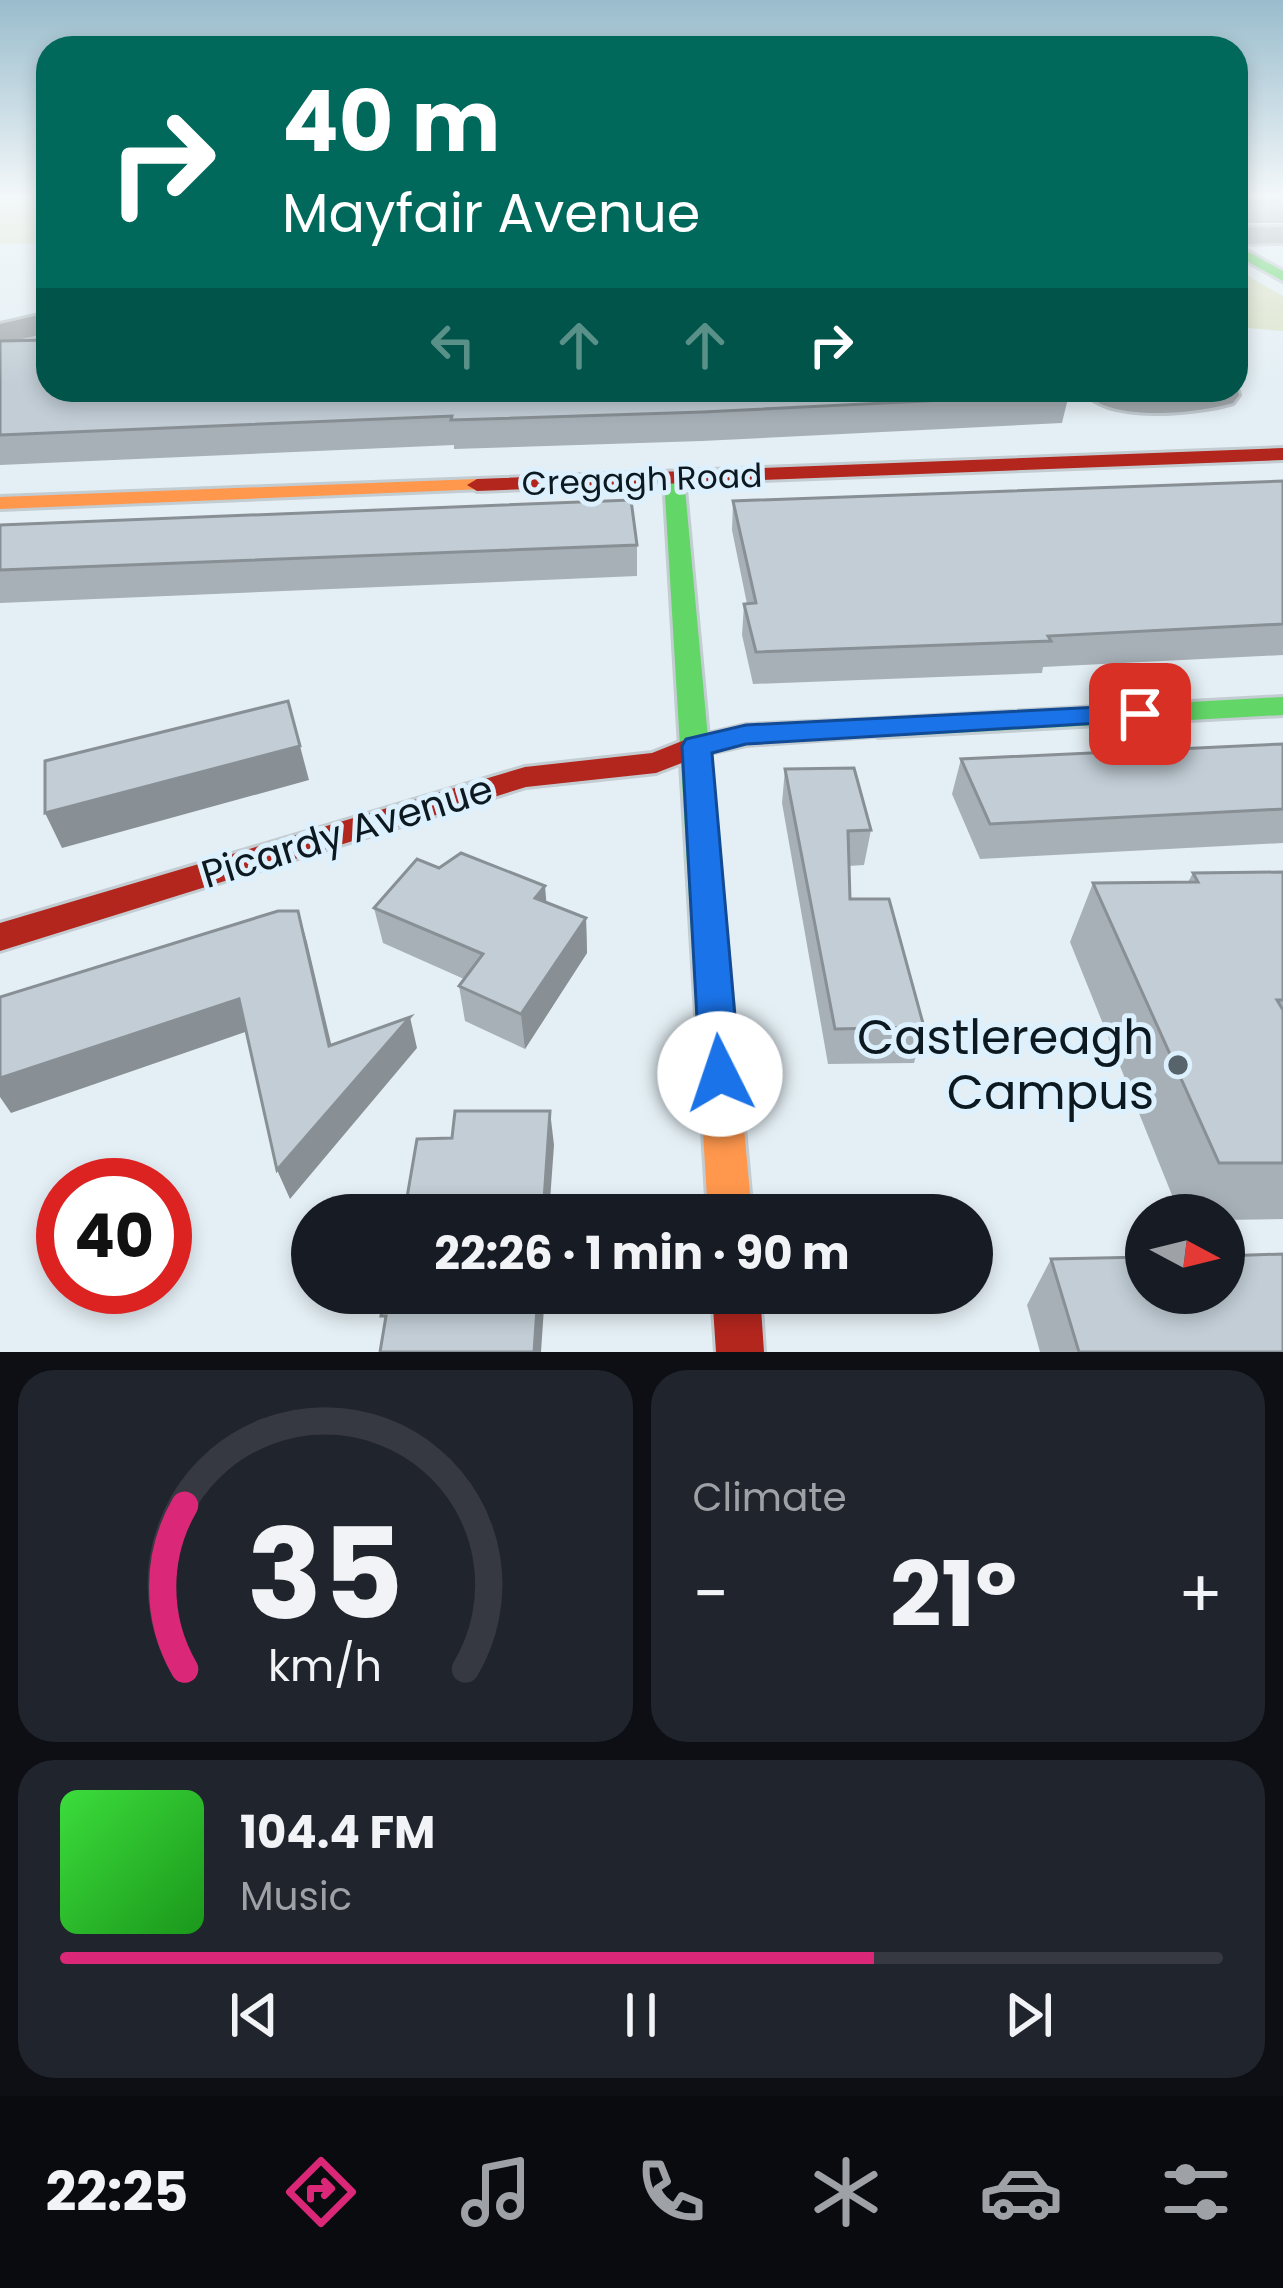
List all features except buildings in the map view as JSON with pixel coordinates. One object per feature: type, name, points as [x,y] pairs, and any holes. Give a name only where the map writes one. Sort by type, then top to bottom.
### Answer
[{"type":"street","points":[[1253,259],[1283,277]]},
{"type":"street","points":[[0,334],[36,326]]},
{"type":"street","name":"Cregagh Road","points":[[0,503],[1283,454]]},
{"type":"street","points":[[674,478],[729,1194]]},
{"type":"street","name":"Picardy Avenue","points":[[0,937],[525,777],[656,763],[697,746],[746,735],[1283,706]]},
{"type":"street","points":[[737,1314],[740,1352]]},
{"type":"green space","points":[[1248,276],[1283,296],[1283,331],[1248,328]]},
{"type":"traffic: fast","points":[[1253,259],[1283,277]]},
{"type":"traffic: fast","points":[[674,478],[711,965]]},
{"type":"traffic: fast","points":[[878,728],[1283,706]]},
{"type":"traffic: slow","points":[[0,503],[477,485]]},
{"type":"traffic: slow","points":[[711,965],[728,1194]]},
{"type":"traffic: jam","points":[[477,485],[1283,454]]},
{"type":"traffic: jam","points":[[0,937],[525,777],[656,763],[697,746],[746,735],[878,728]]},
{"type":"traffic: jam","points":[[737,1314],[740,1352]]},
{"type":"place","name":"Castlereagh Campus","points":[[1178,1065]]},
{"type":"route","points":[[720,1074],[697,746],[746,735],[1140,714]]}]
